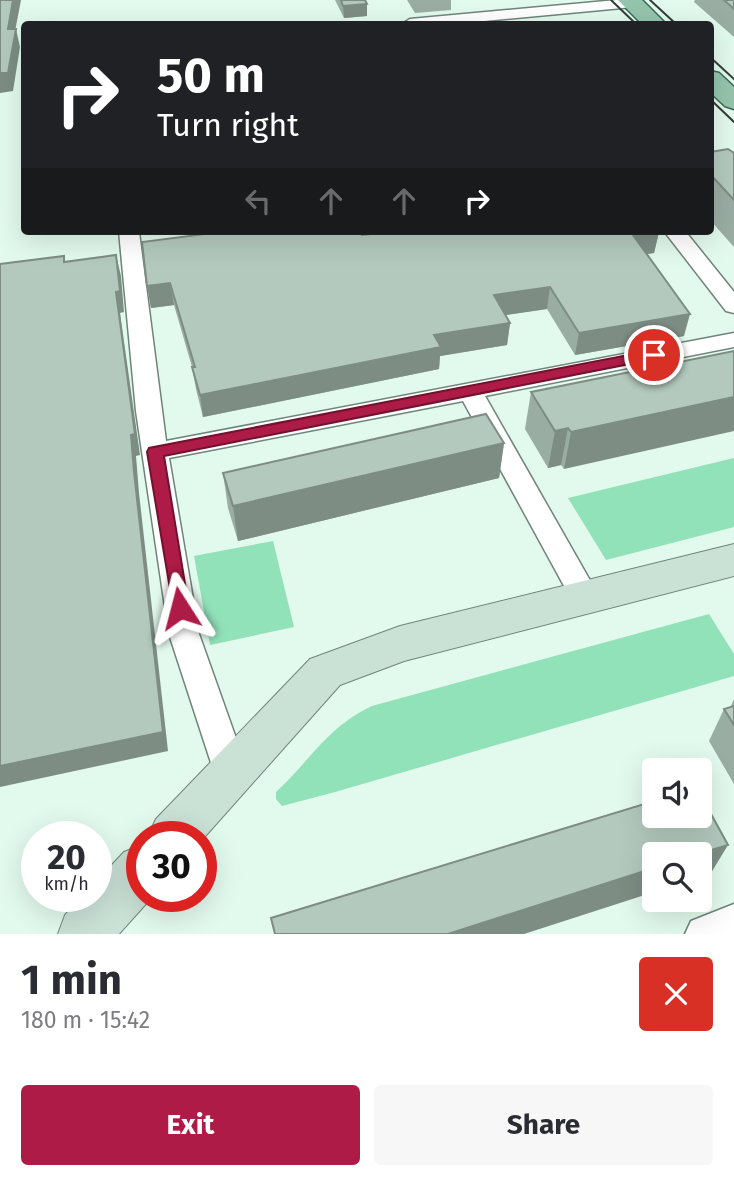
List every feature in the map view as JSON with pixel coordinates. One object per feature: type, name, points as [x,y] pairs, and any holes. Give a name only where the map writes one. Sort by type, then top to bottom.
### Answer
[{"type":"main road","points":[[631,2],[652,21]]},
{"type":"main road","points":[[714,82],[734,101]]},
{"type":"street","points":[[440,21],[631,2]]},
{"type":"street","points":[[129,235],[155,452],[184,634],[231,772]]},
{"type":"street","points":[[677,235],[734,306]]},
{"type":"street","points":[[155,452],[734,340]]},
{"type":"street","points":[[469,390],[585,597]]},
{"type":"street","points":[[187,821],[325,673],[400,644],[734,560]]},
{"type":"street","points":[[84,934],[126,888]]},
{"type":"street","points":[[704,934],[734,923]]},
{"type":"green space","points":[[734,458],[734,527],[606,560],[568,498]]},
{"type":"green space","points":[[273,541],[294,627],[210,645],[194,556]]},
{"type":"green space","points":[[709,614],[734,654],[734,676],[335,792],[282,806],[276,799],[276,792],[331,734],[372,706]]},
{"type":"building","points":[[0,0],[13,0],[8,29],[16,29],[8,73],[0,73]]},
{"type":"building","points":[[341,0],[365,0],[367,4],[343,6]]},
{"type":"building","points":[[724,0],[734,0],[734,9]]},
{"type":"building","points":[[728,149],[734,153],[734,200],[714,178],[714,151]]},
{"type":"building","points":[[197,235],[633,235],[690,314],[579,333],[550,287],[494,295],[510,323],[434,335],[441,347],[200,395],[192,367],[195,367],[170,283],[147,286],[142,242]]},
{"type":"building","points":[[116,255],[120,291],[116,292],[135,434],[131,435],[134,472],[163,732],[0,766],[0,264],[64,256],[64,262]]},
{"type":"building","points":[[734,351],[734,397],[571,432],[568,428],[555,431],[531,392]]},
{"type":"building","points":[[486,414],[504,443],[233,506],[223,473]]},
{"type":"building","points":[[734,706],[734,725],[724,709]]},
{"type":"building","points":[[642,805],[642,828],[712,828],[712,816],[728,845],[712,850],[712,842],[642,842],[642,872],[448,934],[275,934],[271,918]]},
{"type":"tram line","points":[[611,0],[633,21]]},
{"type":"tram line","points":[[650,0],[673,21]]},
{"type":"tram line","points":[[714,61],[734,79]]},
{"type":"tram line","points":[[714,103],[734,122]]},
{"type":"route","points":[[180,608],[155,452],[654,355]]}]
